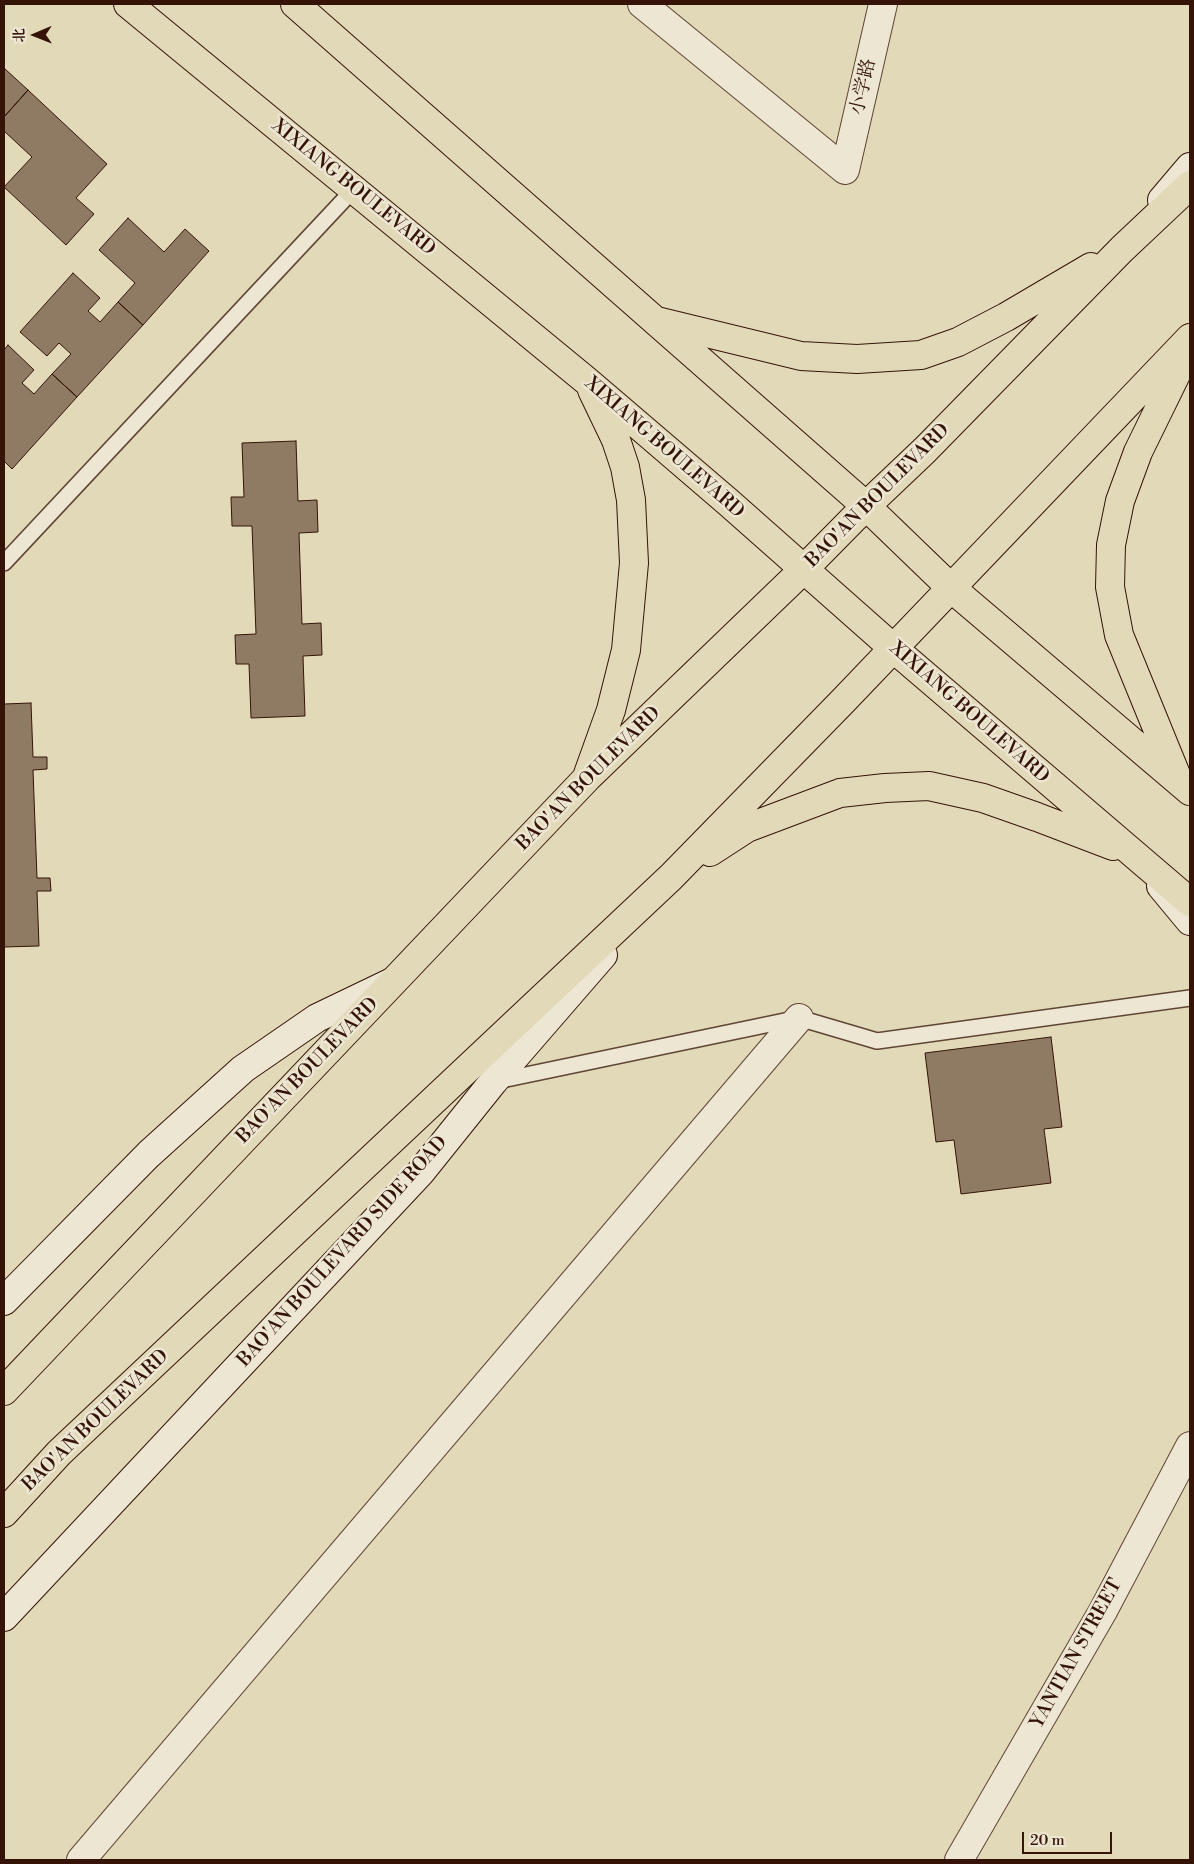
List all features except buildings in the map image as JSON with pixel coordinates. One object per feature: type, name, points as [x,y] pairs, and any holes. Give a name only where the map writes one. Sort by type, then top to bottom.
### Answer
[{"type":"main road","name":"XIXIANG BOULEVARD","points":[[128,4],[588,382],[728,502],[893,648],[1190,902]]},
{"type":"main road","points":[[295,4],[866,506],[950,587],[1186,786]]},
{"type":"main road","name":"BAO'AN BOULEVARD","points":[[4,1391],[587,778],[803,570],[932,443],[1122,249],[1190,185]]},
{"type":"main road","points":[[652,319],[801,356],[857,358],[921,355],[958,342],[1006,317],[1122,249]]},
{"type":"main road","name":"BAO'AN BOULEVARD","points":[[4,1513],[59,1453],[671,877],[1190,338]]},
{"type":"main road","points":[[1186,786],[1119,635],[1110,587],[1111,545],[1120,501],[1138,452],[1190,346]]},
{"type":"main road","points":[[587,778],[611,710],[626,650],[633,593],[634,563],[630,500],[625,467],[616,440],[588,382]]},
{"type":"main road","points":[[671,877],[747,828],[840,793],[885,788],[929,786],[982,798],[1037,817],[1134,855]]},
{"type":"street","name":"小学路","points":[[642,4],[846,170],[883,4]]},
{"type":"street","points":[[1122,249],[1190,167]]},
{"type":"street","points":[[1134,855],[1190,921]]},
{"type":"street","name":"BAO'AN BOULEVARD SIDE ROAD","points":[[4,1617],[420,1173],[493,1082],[671,877]]},
{"type":"street","points":[[4,1301],[149,1154],[243,1070],[317,1018],[392,982]]},
{"type":"street","points":[[81,1860],[799,1018]]},
{"type":"street","name":"YANTIAN STREET","points":[[959,1860],[1103,1611],[1190,1446]]},
{"type":"lane","points":[[4,563],[354,189]]},
{"type":"lane","points":[[493,1082],[799,1018],[877,1041],[1190,998]]}]
